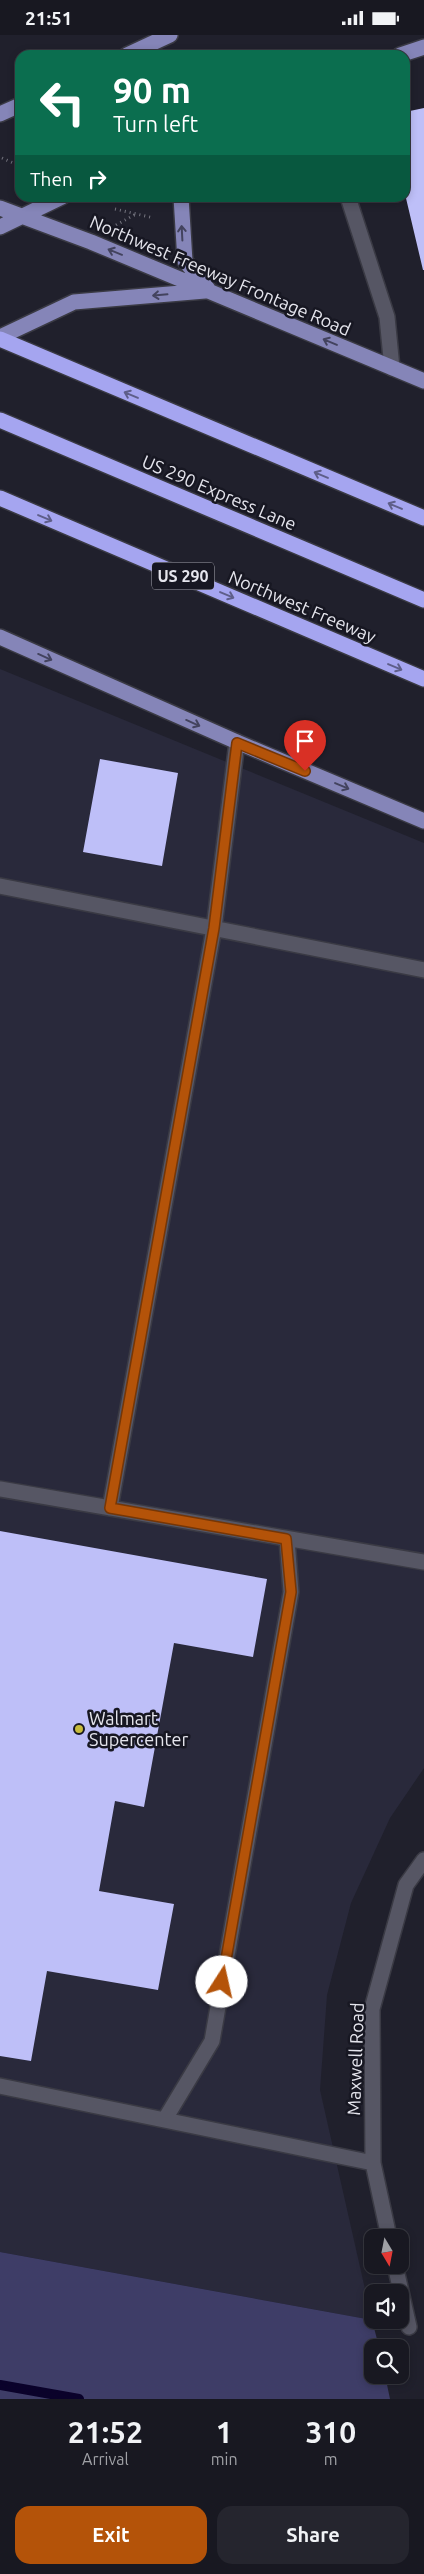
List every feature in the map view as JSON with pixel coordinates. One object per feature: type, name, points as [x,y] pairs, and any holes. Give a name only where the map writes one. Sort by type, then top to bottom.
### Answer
[{"type":"highway","points":[[0,338],[424,518]]},
{"type":"highway","name":"US 290 Express Lane","points":[[0,420],[424,600]]},
{"type":"highway","name":"Northwest Freeway","points":[[0,499],[424,679]]},
{"type":"main road","points":[[138,50],[170,35]]},
{"type":"main road","points":[[410,52],[424,47]]},
{"type":"main road","points":[[0,114],[15,107]]},
{"type":"main road","points":[[0,227],[52,202]]},
{"type":"main road","points":[[182,202],[185,261],[209,291]]},
{"type":"main road","name":"Northwest Freeway Frontage Road","points":[[0,208],[209,291],[424,381]]},
{"type":"main road","points":[[0,338],[74,302],[209,291]]},
{"type":"main road","points":[[0,637],[237,743],[424,821]]},
{"type":"street","points":[[350,202],[387,317],[392,368]]},
{"type":"street","points":[[110,1508],[214,928],[237,743]]},
{"type":"street","points":[[0,886],[424,970]]},
{"type":"street","points":[[0,1489],[424,1562]]},
{"type":"street","points":[[165,2119],[212,2041],[291,1592],[286,1539]]},
{"type":"street","name":"Maxwell Road","points":[[387,2229],[373,2163],[372,2009],[406,1885],[424,1860]]},
{"type":"street","points":[[0,2086],[373,2163]]},
{"type":"path","points":[[2,158],[15,164]]},
{"type":"path","points":[[115,209],[154,217]]},
{"type":"path","points":[[116,225],[137,214]]},
{"type":"shaded area","points":[[0,669],[424,843],[424,1768],[390,1818],[351,1903],[327,1995],[320,2090],[364,2285],[364,2319],[0,2252]]},
{"type":"shaded area","points":[[0,2252],[364,2319],[364,2329],[374,2329],[377,2339],[364,2339],[364,2384],[387,2384],[390,2399],[0,2399]]},
{"type":"building","points":[[424,108],[424,270],[407,202],[410,202],[410,111]]},
{"type":"building","points":[[100,759],[178,773],[162,866],[83,852]]},
{"type":"building","name":"Walmart Supercenter","points":[[0,1531],[267,1579],[253,1657],[174,1643],[144,1807],[115,1801],[99,1891],[174,1904],[158,1990],[47,1971],[31,2061],[0,2056]]},
{"type":"waterway","points":[[0,2385],[79,2399]]},
{"type":"place","name":"Walmart Supercenter","points":[[79,1729]]},
{"type":"route","points":[[222,1982],[291,1592],[286,1539],[110,1508],[214,928],[237,743],[305,771]]}]
